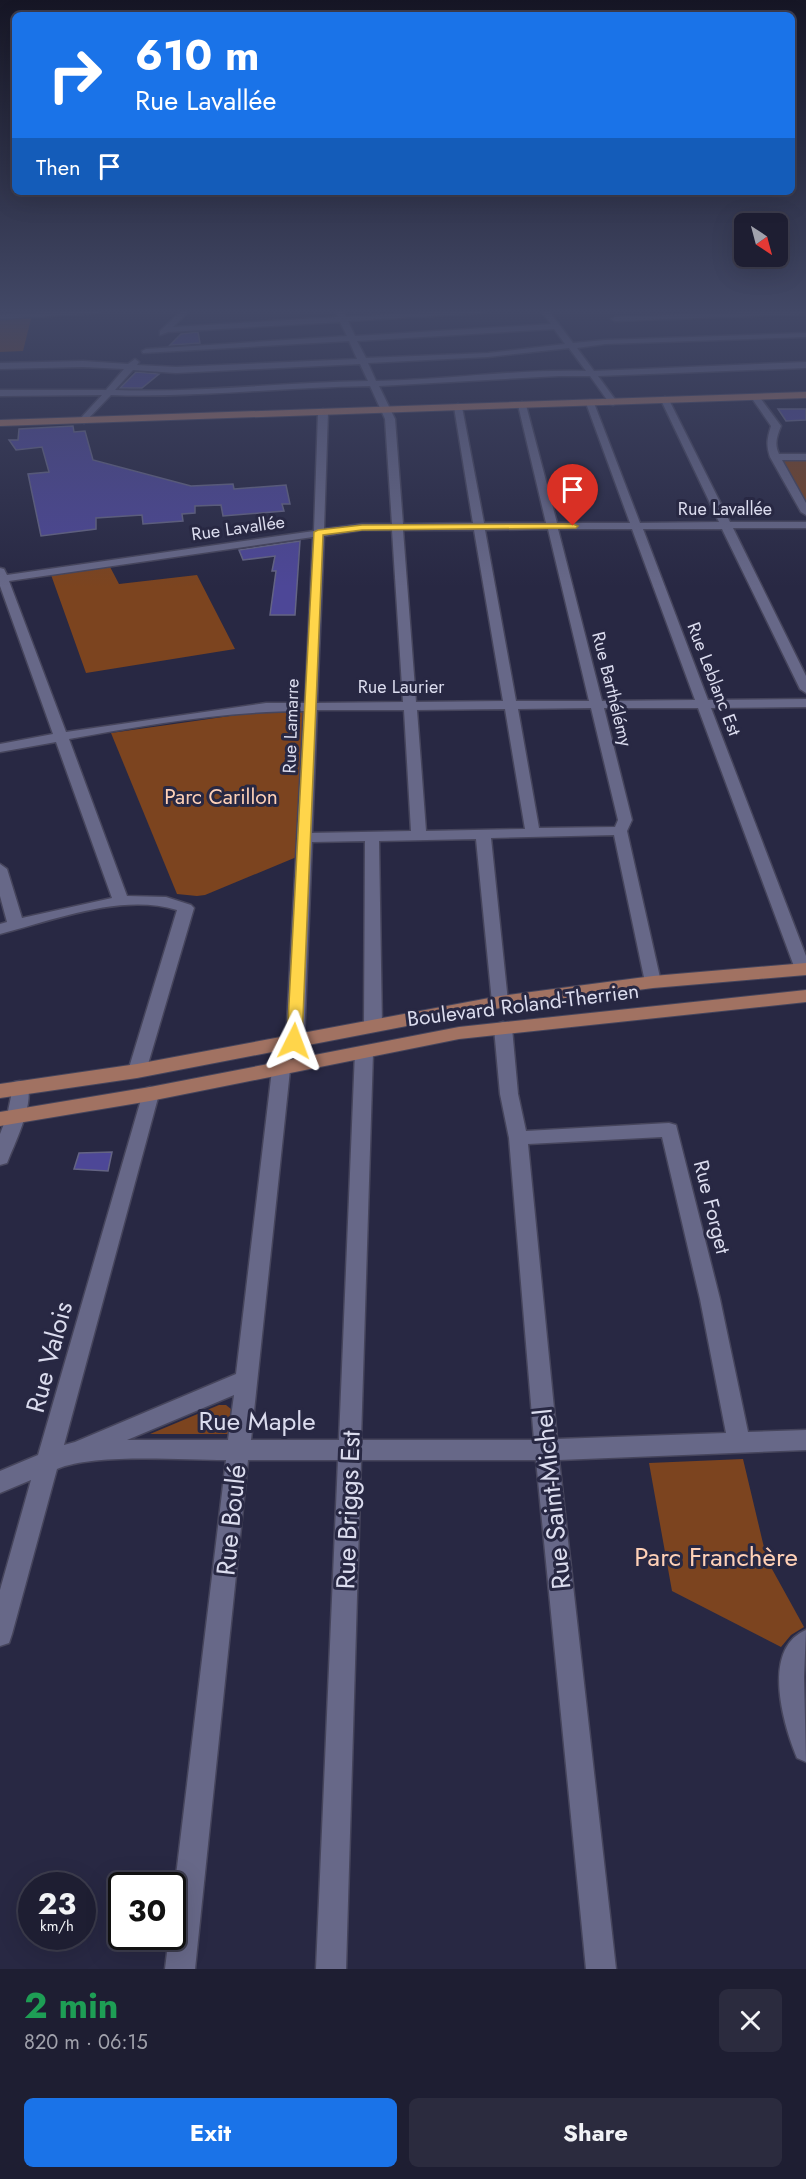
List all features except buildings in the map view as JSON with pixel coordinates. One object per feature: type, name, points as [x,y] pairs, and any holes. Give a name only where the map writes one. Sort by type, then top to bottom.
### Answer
[{"type":"main road","points":[[0,423],[590,403]]},
{"type":"main road","name":"Boulevard Roland-Therrien","points":[[0,1091],[137,1071],[500,1002],[653,982],[805,969]]},
{"type":"main road","name":"Boulevard Roland-Therrien","points":[[8,1117],[281,1070],[459,1033],[806,996]]},
{"type":"street","points":[[84,420],[98,403]]},
{"type":"street","points":[[382,403],[390,419],[419,835]]},
{"type":"street","name":"Rue Leblanc Est","points":[[590,403],[805,969]]},
{"type":"street","points":[[665,403],[806,689]]},
{"type":"street","points":[[759,403],[776,426],[771,441],[775,457],[802,501],[806,512]]},
{"type":"street","name":"Rue Barthélémy","points":[[522,405],[625,820],[620,831],[653,982]]},
{"type":"street","points":[[458,407],[533,832]]},
{"type":"street","name":"Rue Lamarre","points":[[294,1041],[323,412]]},
{"type":"street","points":[[775,457],[806,457]]},
{"type":"street","name":"Rue Lavallée","points":[[1,576],[362,527],[806,525]]},
{"type":"street","points":[[1,576],[121,900]]},
{"type":"street","name":"Rue Laurier","points":[[0,748],[192,716],[258,708],[311,705],[806,703]]},
{"type":"street","points":[[305,838],[620,831]]},
{"type":"street","points":[[483,834],[500,1002]]},
{"type":"street","points":[[372,836],[373,1026]]},
{"type":"street","points":[[0,869],[8,927],[121,900],[154,900],[186,908],[137,1071]]},
{"type":"street","name":"Rue Saint-Michel","points":[[503,1028],[509,1094],[518,1138],[546,1450],[601,1969]]},
{"type":"street","name":"Rue Briggs Est","points":[[331,1969],[364,1052]]},
{"type":"street","name":"Rue Boulé","points":[[180,1969],[281,1070]]},
{"type":"street","points":[[0,1158],[8,1117],[20,1087]]},
{"type":"street","name":"Rue Valois","points":[[0,1634],[60,1457],[150,1094]]},
{"type":"street","name":"Rue Forget","points":[[518,1138],[669,1130],[710,1299],[739,1443]]},
{"type":"street","name":"Rue Maple","points":[[0,1482],[247,1379]]},
{"type":"street","name":"Rue Maple","points":[[60,1457],[94,1450],[546,1450],[806,1440]]},
{"type":"street","points":[[806,1643],[794,1653],[790,1668],[806,1749]]},
{"type":"green space","points":[[775,457],[806,457],[806,500],[798,501]]},
{"type":"green space","points":[[108,563],[119,584],[197,575],[235,649],[86,673],[50,572]]},
{"type":"green space","name":"Parc Carillon","points":[[298,710],[303,712],[299,856],[205,895],[177,894],[111,733],[257,712]]},
{"type":"green space","points":[[219,1405],[226,1405],[231,1409],[229,1434],[150,1434]]},
{"type":"green space","name":"Parc Franchère","points":[[743,1459],[767,1560],[804,1627],[791,1635],[781,1647],[672,1591],[649,1463]]},
{"type":"route","points":[[294,1041],[318,532],[362,527],[573,526]]}]
